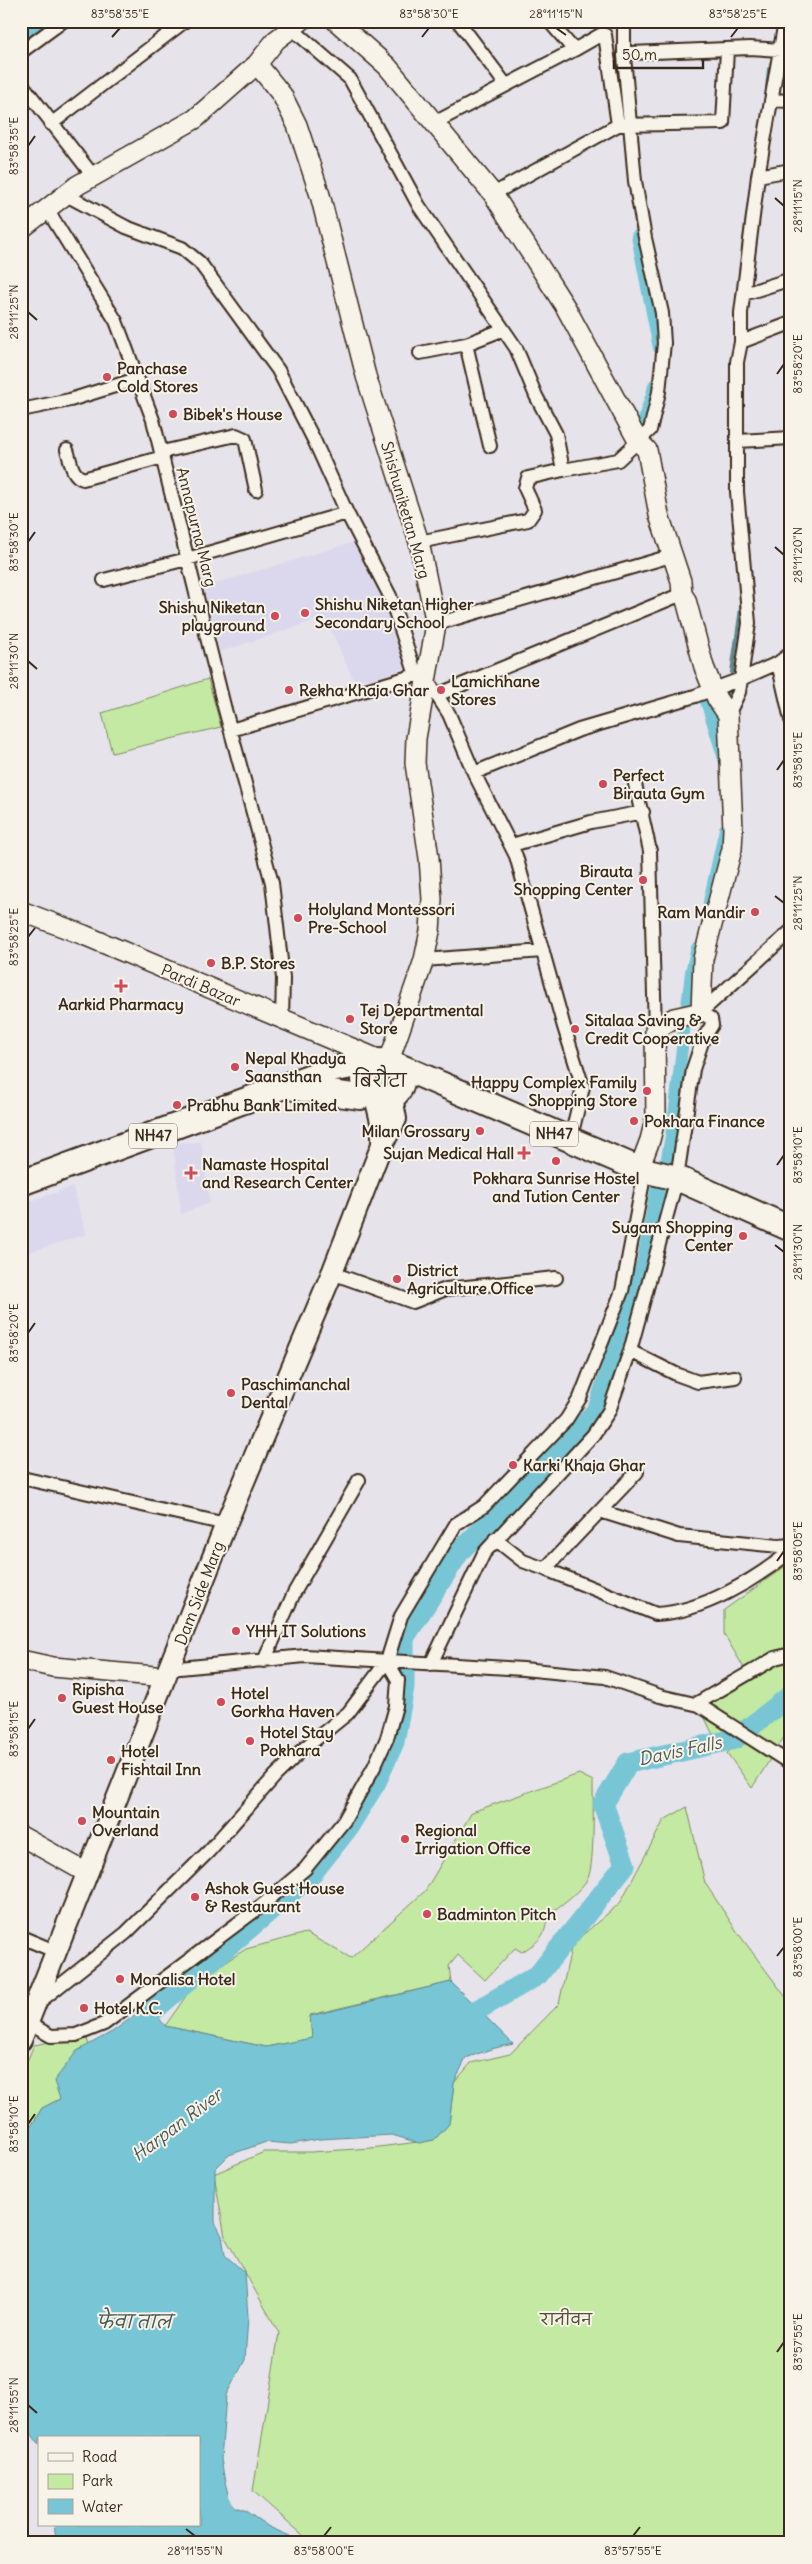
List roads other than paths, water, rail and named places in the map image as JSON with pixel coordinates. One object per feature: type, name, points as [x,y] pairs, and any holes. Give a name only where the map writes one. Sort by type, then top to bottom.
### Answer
[{"type":"highway","name":"NH47","points":[[384,1062],[434,1079],[461,1094],[570,1141],[644,1170],[677,1178],[791,1229]]},
{"type":"highway","points":[[283,1087],[325,1071],[384,1062],[400,1071],[402,1077],[400,1089],[383,1095],[366,1089],[364,1077],[369,1066],[384,1062]]},
{"type":"highway","name":"NH47","points":[[21,1183],[283,1087],[360,1097],[436,1090],[461,1094]]},
{"type":"main road","name":"Dam Side Marg","points":[[25,2032],[226,1524],[332,1273],[381,1147],[383,1095]]},
{"type":"street","points":[[21,52],[63,21]]},
{"type":"street","points":[[51,124],[170,26],[185,21]]},
{"type":"street","points":[[336,21],[387,66],[493,194],[566,308],[638,440],[646,450],[655,502],[671,556],[681,581],[682,594],[686,600],[704,667],[721,704],[734,828],[732,848],[704,959],[701,1012]]},
{"type":"street","points":[[458,21],[506,85]]},
{"type":"street","points":[[549,21],[574,50]]},
{"type":"street","points":[[624,21],[625,125]]},
{"type":"street","points":[[474,773],[579,730],[721,704],[739,692],[748,623],[737,492],[737,362],[741,342],[741,313],[758,176],[787,23]]},
{"type":"street","points":[[21,229],[66,195],[94,177],[195,119],[257,64],[295,24],[350,79],[419,206],[516,348],[536,396],[556,434],[563,470]]},
{"type":"street","points":[[419,542],[528,520],[533,516],[535,510],[525,488],[528,478],[618,460],[650,430],[656,411],[664,343],[662,313],[645,238],[636,182],[607,38],[602,34],[434,123]]},
{"type":"street","points":[[493,194],[625,125],[723,123],[727,50]]},
{"type":"street","points":[[624,56],[631,54],[727,50],[781,50]]},
{"type":"street","name":"Shishuniketan Marg","points":[[257,64],[282,95],[297,125],[320,195],[366,376],[419,542],[436,624],[421,676],[415,763],[428,849],[432,899],[430,931],[424,960],[384,1062]]},
{"type":"street","points":[[21,83],[94,177]]},
{"type":"street","points":[[771,100],[791,101]]},
{"type":"street","points":[[758,176],[791,170]]},
{"type":"street","points":[[66,195],[126,227],[182,248],[200,263],[278,370],[314,440],[347,513],[390,596],[421,676],[437,695],[449,714],[474,773],[512,845],[583,1087],[570,1141]]},
{"type":"street","name":"Annapurna Marg","points":[[47,209],[116,321],[153,420],[187,559],[272,883],[283,978],[282,1019]]},
{"type":"street","points":[[744,294],[791,279]]},
{"type":"street","points":[[741,342],[791,323]]},
{"type":"street","points":[[420,353],[466,344],[502,330]]},
{"type":"street","points":[[466,344],[490,446]]},
{"type":"street","points":[[21,410],[98,392],[137,379]]},
{"type":"street","points":[[67,450],[74,473],[77,477],[83,479],[162,454],[236,435],[241,436],[245,439],[256,490]]},
{"type":"street","points":[[738,441],[791,438]]},
{"type":"street","points":[[104,580],[187,559],[347,513]]},
{"type":"street","points":[[436,624],[671,556]]},
{"type":"street","points":[[437,695],[682,594]]},
{"type":"street","points":[[721,704],[741,679],[778,663],[791,653]]},
{"type":"street","points":[[778,663],[791,720]]},
{"type":"street","points":[[231,730],[421,676]]},
{"type":"street","points":[[36,2004],[126,1933],[209,1851],[275,1776],[300,1751],[348,1713],[391,1662],[401,1616],[456,1524],[484,1506],[516,1475],[566,1420],[580,1398],[622,1291],[656,1116],[650,851],[635,784]]},
{"type":"street","points":[[512,845],[591,822],[642,812]]},
{"type":"street","name":"Pardi Bazar","points":[[21,911],[93,939],[384,1062]]},
{"type":"street","points":[[655,1030],[674,1018],[701,1012],[790,932]]},
{"type":"street","points":[[424,960],[543,951]]},
{"type":"street","points":[[431,1664],[484,1553],[593,1434],[609,1411],[630,1351],[677,1178],[693,1069],[703,1039],[712,1025],[711,1018],[701,1012]]},
{"type":"street","points":[[332,1273],[414,1302],[446,1290],[556,1278]]},
{"type":"street","points":[[630,1351],[676,1374],[698,1382],[735,1377]]},
{"type":"street","points":[[545,1569],[637,1472]]},
{"type":"street","points":[[22,1478],[226,1524]]},
{"type":"street","points":[[264,1661],[294,1593],[359,1480]]},
{"type":"street","points":[[600,1510],[679,1536],[779,1546],[791,1545]]},
{"type":"street","points":[[496,1539],[523,1561],[656,1614],[671,1614],[684,1611],[749,1581],[791,1552]]},
{"type":"street","points":[[698,1704],[775,1658],[791,1654]]},
{"type":"street","points":[[21,1660],[53,1666],[167,1673],[305,1656],[605,1676],[660,1696],[698,1704],[785,1759]]},
{"type":"street","points":[[25,2032],[51,2036],[76,2035],[104,2024],[261,1906],[305,1869],[344,1821],[374,1767],[387,1738],[396,1706],[398,1680],[391,1662]]},
{"type":"street","points":[[21,1836],[87,1873]]},
{"type":"street","points":[[21,1937],[57,1952]]},
{"type":"water","points":[[21,21],[49,21],[21,43]]},
{"type":"water","name":"फेवा ताल","points":[[451,1982],[513,2044],[466,2058],[454,2083],[449,2124],[434,2140],[419,2143],[392,2135],[320,2139],[291,2144],[266,2142],[229,2155],[215,2169],[215,2222],[222,2236],[225,2255],[245,2273],[248,2317],[245,2360],[226,2395],[221,2459],[225,2482],[229,2498],[235,2507],[244,2510],[269,2527],[290,2536],[296,2543],[57,2543],[54,2526],[200,2526],[200,2436],[38,2436],[38,2444],[31,2433],[21,2385],[21,2143],[42,2108],[60,2099],[54,2081],[77,2051],[112,2032],[149,2005],[165,2026],[266,2047],[312,2038],[310,2016]]},
{"type":"waterway","points":[[767,89],[769,69]]},
{"type":"waterway","points":[[743,249],[749,202]]},
{"type":"waterway","points":[[637,236],[659,348]]},
{"type":"waterway","points":[[643,428],[644,417],[654,385]]},
{"type":"waterway","points":[[732,672],[742,601]]},
{"type":"waterway","points":[[725,702],[728,692]]},
{"type":"waterway","points":[[706,701],[724,759]]},
{"type":"waterway","points":[[715,729],[720,715]]},
{"type":"waterway","points":[[709,902],[725,829]]},
{"type":"waterway","points":[[666,1163],[673,1125],[691,972],[697,948]]},
{"type":"waterway","points":[[153,2011],[310,1876],[347,1829],[376,1782],[394,1742],[404,1687],[404,1638],[460,1551],[557,1455],[598,1409],[647,1263],[662,1183]]},
{"type":"waterway","name":"Davis Falls","points":[[453,2024],[538,1975],[625,1865],[603,1804],[628,1763],[735,1739],[791,1695]]},
{"type":"place","name":"Panchase Cold Stores","points":[[107,377]]},
{"type":"place","name":"Bibek's House","points":[[173,414]]},
{"type":"place","name":"Shishu Niketan Higher Secondary School","points":[[305,613]]},
{"type":"place","name":"Shishu Niketan playground","points":[[275,616]]},
{"type":"place","name":"Rekha Khaja Ghar","points":[[289,690]]},
{"type":"place","name":"Lamichhane Stores","points":[[441,690]]},
{"type":"place","name":"Perfect Birauta Gym","points":[[603,784]]},
{"type":"place","name":"Birauta Shopping Center","points":[[643,880]]},
{"type":"place","name":"Ram Mandir","points":[[755,912]]},
{"type":"place","name":"Holyland Montessori Pre-School","points":[[298,918]]},
{"type":"place","name":"B.P. Stores","points":[[211,963]]},
{"type":"place","name":"Aarkid Pharmacy","points":[[121,986]]},
{"type":"place","name":"Tej Departmental Store","points":[[350,1019]]},
{"type":"place","name":"Sitalaa Saving & Credit Cooperative","points":[[575,1029]]},
{"type":"place","name":"Nepal Khadya Saansthan","points":[[235,1067]]},
{"type":"place","name":"Happy Complex Family Shopping Store","points":[[647,1091]]},
{"type":"place","name":"Prabhu Bank Limited","points":[[177,1105]]},
{"type":"place","name":"Pokhara Finance","points":[[634,1121]]},
{"type":"place","name":"Milan Grossary","points":[[480,1131]]},
{"type":"place","name":"Sujan Medical Hall","points":[[524,1153]]},
{"type":"place","name":"Pokhara Sunrise Hostel and Tution Center","points":[[556,1161]]},
{"type":"place","name":"Namaste Hospital and Research Center","points":[[191,1173]]},
{"type":"place","name":"Sugam Shopping Center","points":[[743,1236]]},
{"type":"place","name":"District Agriculture Office","points":[[397,1279]]},
{"type":"place","name":"Paschimanchal Dental","points":[[231,1393]]},
{"type":"place","name":"Karki Khaja Ghar","points":[[513,1465]]},
{"type":"place","name":"YHH IT Solutions","points":[[236,1631]]},
{"type":"place","name":"Ripisha Guest House","points":[[62,1698]]},
{"type":"place","name":"Hotel Gorkha Haven","points":[[221,1702]]},
{"type":"place","name":"Hotel Stay Pokhara","points":[[250,1741]]},
{"type":"place","name":"Hotel Fishtail Inn","points":[[111,1760]]},
{"type":"place","name":"Mountain Overland","points":[[82,1821]]},
{"type":"place","name":"Regional Irrigation Office","points":[[405,1839]]},
{"type":"place","name":"Ashok Guest House & Restaurant","points":[[195,1897]]},
{"type":"place","name":"Badminton Pitch","points":[[427,1914]]},
{"type":"place","name":"Monalisa Hotel","points":[[120,1979]]},
{"type":"place","name":"Hotel K.C.","points":[[84,2008]]},
{"type":"district","name":"बिरौटा","points":[[380,1081]]},
{"type":"water label","name":"Harpan River","points":[[177,2125]]},
{"type":"park label","name":"रानीवन","points":[[566,2319]]}]
